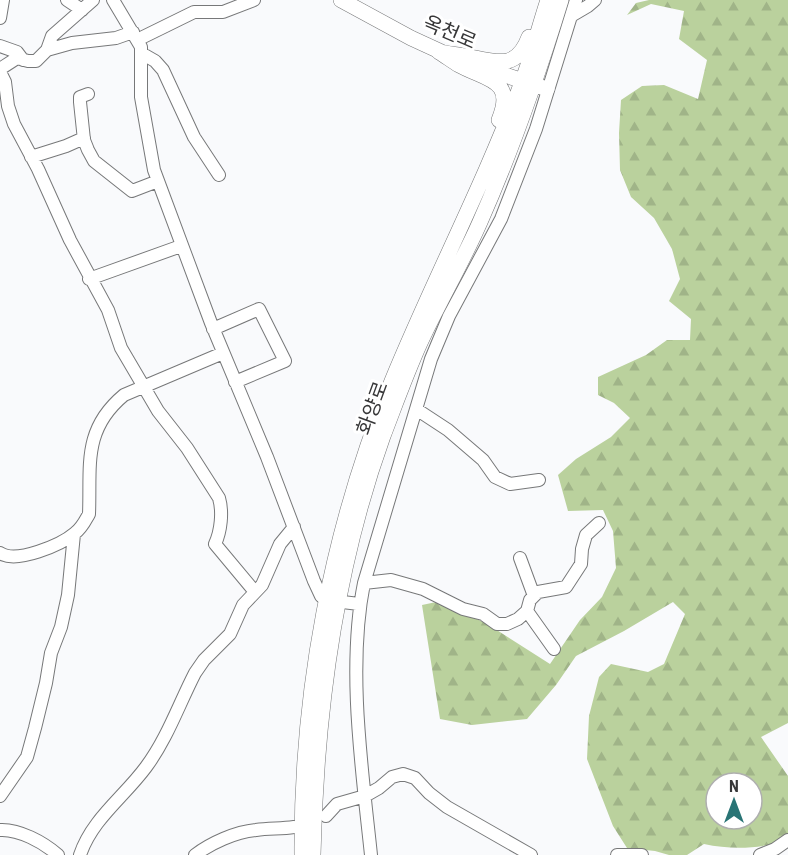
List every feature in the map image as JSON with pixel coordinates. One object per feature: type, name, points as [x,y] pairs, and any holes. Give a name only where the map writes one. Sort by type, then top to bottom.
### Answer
[{"type":"main road","name":"옥천로","points":[[341,0],[439,52],[535,84]]},
{"type":"main road","points":[[439,52],[499,63],[509,61],[520,54],[525,47],[540,0]]},
{"type":"main road","name":"화양로","points":[[313,855],[317,758],[330,655],[338,547],[368,444],[392,382],[474,195],[535,84],[548,0]]},
{"type":"main road","name":"화양로","points":[[302,855],[302,806],[312,679],[360,508],[382,438],[420,343],[480,223],[535,84],[561,0]]},
{"type":"main road","points":[[439,52],[460,65],[494,80],[504,93],[504,110],[475,182],[474,195]]},
{"type":"street","points":[[0,18],[3,0]]},
{"type":"street","points":[[67,0],[82,10]]},
{"type":"street","points":[[93,0],[52,36],[47,50],[36,61],[17,58],[0,70],[5,82],[8,106],[14,124],[90,279],[108,310],[121,348],[158,411],[187,448],[219,498],[220,528],[215,544],[255,592]]},
{"type":"street","points":[[113,0],[141,47],[141,98],[153,170],[213,328],[321,596],[333,601],[360,604]]},
{"type":"street","points":[[47,50],[72,43],[135,36],[194,12],[223,12],[254,0]]},
{"type":"street","name":"화양로","points":[[371,855],[359,724],[357,665],[360,604],[364,583],[431,359],[449,316],[501,219],[536,129],[535,84],[571,16],[576,0]]},
{"type":"street","points":[[571,16],[595,0]]},
{"type":"street","points":[[0,46],[17,52],[23,60]]},
{"type":"street","points":[[141,53],[155,61],[163,70],[194,137],[219,175]]},
{"type":"street","points":[[88,94],[80,97],[84,138],[94,161],[132,192],[158,181]]},
{"type":"street","points":[[31,157],[84,138]]},
{"type":"street","points":[[90,279],[182,246]]},
{"type":"street","points":[[213,328],[259,309],[285,361],[235,382]]},
{"type":"street","points":[[0,553],[5,556],[18,556],[37,552],[74,534],[84,524],[89,514],[91,444],[98,427],[113,404],[124,395],[223,353]]},
{"type":"street","points":[[416,409],[448,430],[483,460],[495,477],[510,484],[539,480]]},
{"type":"street","points":[[364,583],[391,580],[423,589],[463,609],[483,614],[497,624],[507,624],[518,620],[527,611],[530,600],[538,592],[566,587],[581,564],[586,535],[600,523]]},
{"type":"street","points":[[80,855],[85,840],[98,822],[147,766],[195,673],[204,660],[230,634],[243,605],[262,585],[280,544],[294,527]]},
{"type":"street","points":[[0,796],[27,757],[46,683],[51,653],[61,627],[68,595],[74,534]]},
{"type":"street","points":[[520,558],[534,596]]},
{"type":"street","points":[[527,611],[554,650]]},
{"type":"street","points":[[326,816],[337,804],[365,796],[392,777],[403,774],[416,778],[429,793],[447,807],[531,855]]},
{"type":"street","points":[[195,855],[204,848],[229,837],[254,830],[294,827]]},
{"type":"street","points":[[0,830],[10,830],[23,835],[48,846],[58,855]]},
{"type":"street","points":[[760,855],[788,840]]},
{"type":"street","points":[[618,855],[642,855]]},
{"type":"green space","points":[[649,0],[788,0],[788,723],[761,737],[788,776],[788,840],[746,848],[704,844],[687,855],[669,855],[627,848],[613,826],[587,759],[589,716],[599,677],[611,664],[648,672],[664,664],[685,614],[673,602],[576,656],[556,685],[527,719],[472,725],[440,719],[422,605],[441,601],[489,625],[550,664],[580,620],[602,597],[616,568],[613,531],[603,510],[568,511],[558,475],[576,459],[611,437],[630,418],[614,403],[598,395],[598,377],[646,355],[667,340],[690,340],[691,319],[669,301],[680,279],[672,249],[654,218],[631,197],[620,170],[621,100],[642,86],[664,85],[698,99],[707,60],[679,39],[684,11],[651,4],[627,15],[636,3]]}]
